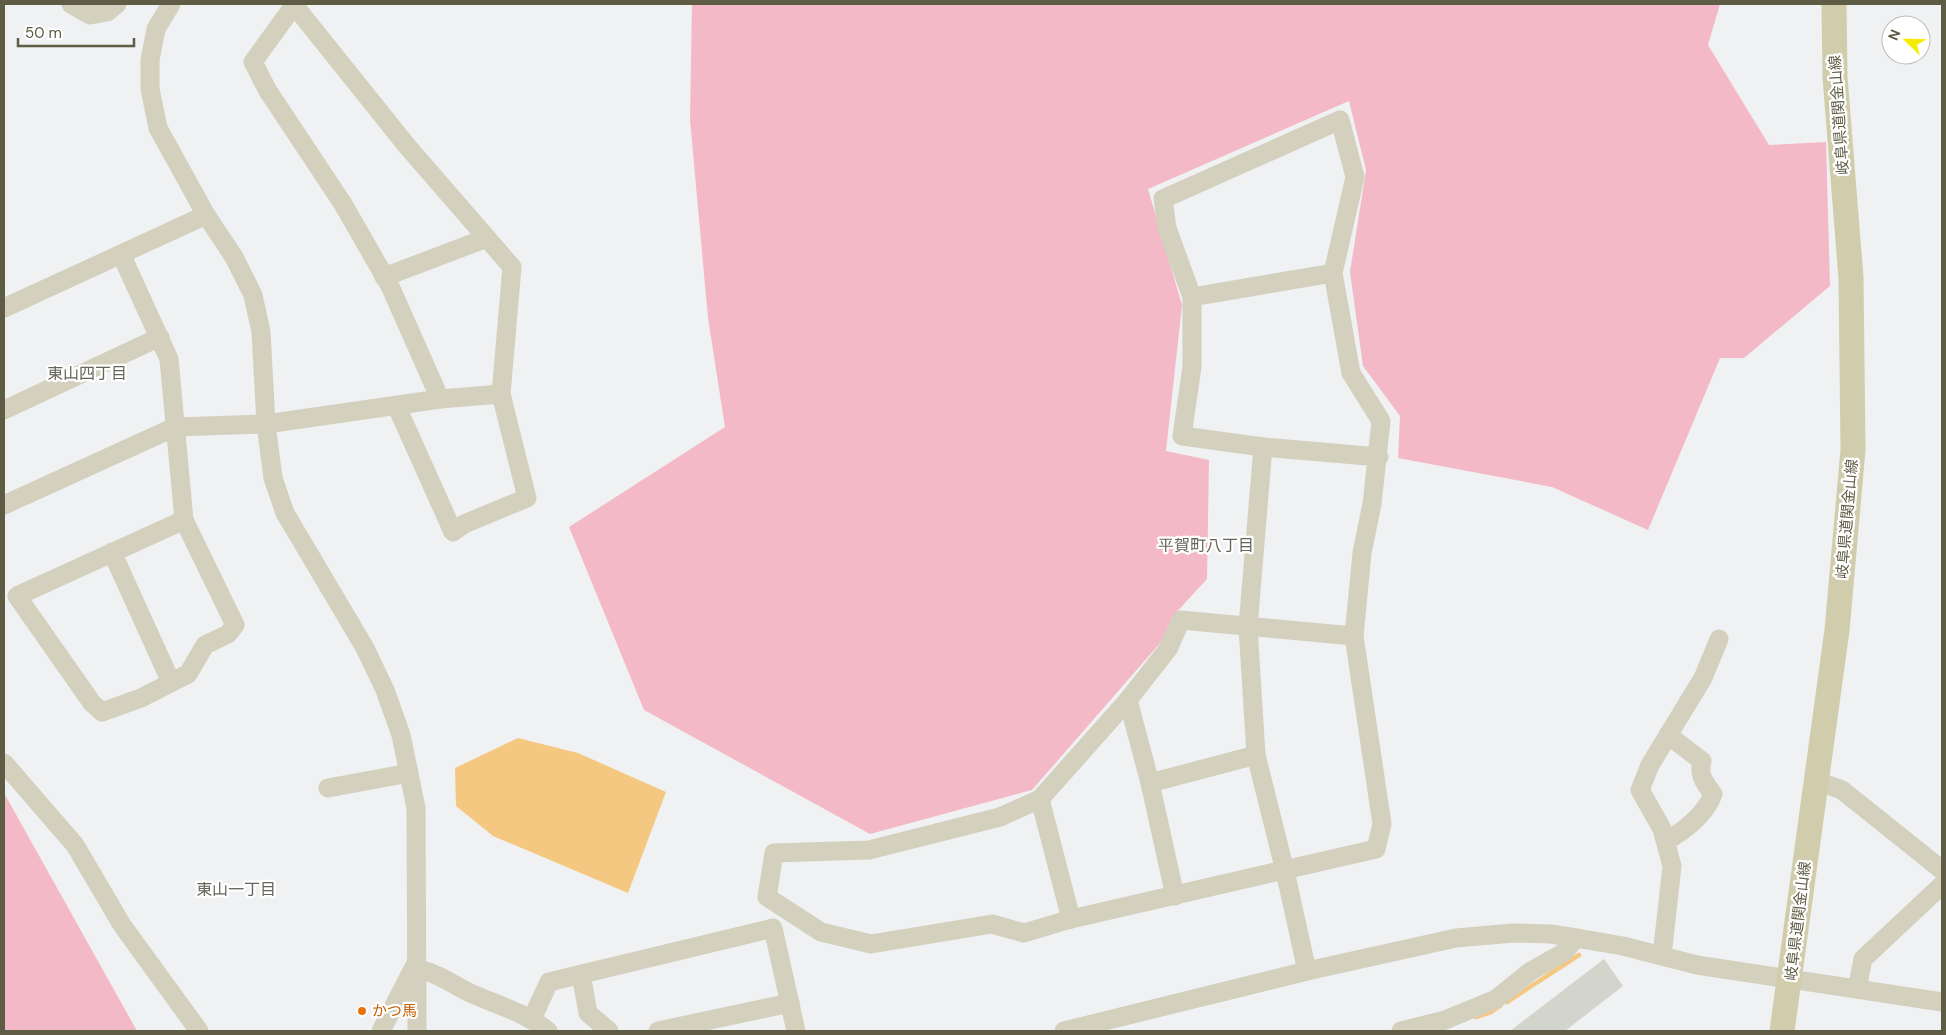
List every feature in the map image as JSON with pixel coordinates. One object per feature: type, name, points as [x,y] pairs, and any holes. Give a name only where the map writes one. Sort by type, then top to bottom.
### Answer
[{"type":"main road","name":"岐阜県道関金山線","points":[[1782,1031],[1791,978],[1837,630],[1853,450],[1851,278],[1835,77],[1834,4]]},
{"type":"street","points":[[71,4],[90,15],[107,12],[117,4]]},
{"type":"street","points":[[171,4],[156,28],[150,60],[150,89],[158,128],[206,215],[234,257],[253,295],[261,332],[266,424],[273,478],[285,513],[365,648],[385,690],[401,735],[416,808],[417,1031]]},
{"type":"street","points":[[397,407],[453,532],[527,498],[501,394],[512,267],[407,146],[294,4],[252,62],[268,91],[343,204],[384,277],[440,399]]},
{"type":"street","points":[[1354,636],[1181,620],[1168,649],[1128,700],[1040,798],[1000,818],[869,850],[774,853],[767,897],[821,932],[870,944],[992,924],[1024,933],[1071,918],[1376,849],[1382,824],[1354,636],[1362,553],[1379,457],[1381,421],[1351,373],[1333,273],[1355,176],[1340,120],[1163,199],[1167,228],[1192,296],[1192,367],[1182,436],[1263,447],[1379,457]]},
{"type":"street","points":[[4,308],[206,215]]},
{"type":"street","points":[[384,277],[487,238]]},
{"type":"street","points":[[121,254],[169,359],[184,520],[235,625],[228,634],[205,645],[188,674],[142,698],[102,712],[92,702],[17,596],[184,520]]},
{"type":"street","points":[[1192,296],[1333,273]]},
{"type":"street","points":[[4,410],[160,337]]},
{"type":"street","points":[[4,505],[175,427],[266,424],[397,407],[440,399],[501,394]]},
{"type":"street","points":[[1263,447],[1248,627],[1256,756],[1285,871],[1307,971]]},
{"type":"street","points":[[112,552],[171,682]]},
{"type":"street","points":[[1662,956],[1672,866],[1662,829],[1640,790],[1650,765],[1703,678],[1719,639]]},
{"type":"street","points":[[1128,700],[1150,783],[1175,896]]},
{"type":"street","points":[[1666,841],[1681,832],[1710,803],[1713,794],[1703,780],[1700,771],[1702,761],[1668,735]]},
{"type":"street","points":[[1150,783],[1256,756]]},
{"type":"street","points":[[4,763],[75,845],[122,924],[199,1031]]},
{"type":"street","points":[[328,788],[409,773]]},
{"type":"street","points":[[1817,781],[1842,790],[1942,870]]},
{"type":"street","points":[[1040,798],[1071,918]]},
{"type":"street","points":[[1857,989],[1863,959],[1942,885]]},
{"type":"street","points":[[532,1019],[549,982],[774,928],[796,1031]]},
{"type":"street","points":[[1064,1031],[1307,971],[1456,938],[1513,933],[1551,934],[1576,938],[1623,946],[1697,965],[1942,1002]]},
{"type":"street","points":[[1401,1031],[1445,1020],[1496,999],[1531,971],[1563,953],[1576,938]]},
{"type":"street","points":[[417,965],[435,972],[464,990],[532,1019],[548,1031]]},
{"type":"street","points":[[382,1031],[417,965]]},
{"type":"street","points":[[581,974],[588,1013],[609,1031]]},
{"type":"street","points":[[658,1031],[790,1003]]},
{"type":"shaded area","points":[[692,4],[1720,4],[1708,45],[1769,145],[1826,142],[1830,286],[1744,358],[1720,358],[1648,530],[1552,487],[1398,458],[1400,416],[1363,366],[1350,272],[1366,170],[1349,101],[1148,189],[1182,305],[1166,451],[1209,460],[1207,579],[1172,617],[1161,642],[1032,790],[870,834],[644,710],[569,527],[725,427],[708,318],[690,120]]},
{"type":"shaded area","points":[[518,738],[578,753],[666,792],[628,893],[493,836],[456,806],[455,768]]},
{"type":"shaded area","points":[[4,793],[137,1031],[4,1031]]},
{"type":"building","points":[[1604,959],[1623,986],[1565,1031],[1510,1031]]},
{"type":"waterway","points":[[1507,1002],[1579,955]]},
{"type":"waterway","points":[[1476,1017],[1491,1012],[1500,1006]]},
{"type":"place","name":"かつ馬","points":[[362,1011]]},
{"type":"district","name":"東山四丁目","points":[[87,373]]},
{"type":"district","name":"平賀町八丁目","points":[[1206,545]]},
{"type":"district","name":"東山一丁目","points":[[236,889]]}]
